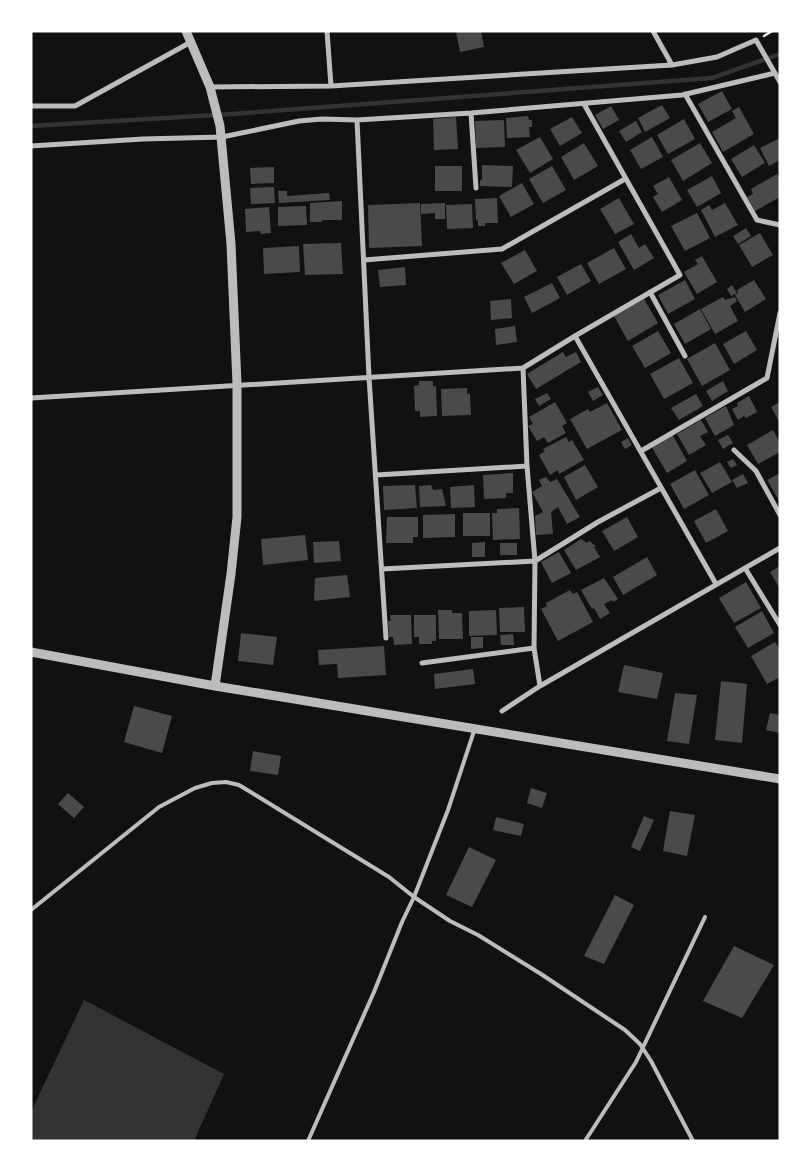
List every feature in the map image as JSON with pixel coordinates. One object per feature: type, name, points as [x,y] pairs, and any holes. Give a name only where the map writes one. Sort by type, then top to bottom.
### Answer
[{"type":"street","points":[[186,31],[210,87],[220,126],[231,244],[237,384],[237,517],[215,686]]},
{"type":"street","points":[[327,31],[331,86]]},
{"type":"street","points":[[653,31],[672,65]]},
{"type":"street","points":[[210,87],[331,86],[672,65],[717,57],[756,40],[780,82]]},
{"type":"street","points":[[31,106],[75,106],[192,42]]},
{"type":"street","points":[[31,146],[144,139],[222,137],[299,121],[322,119],[357,120],[584,104],[685,94],[775,74]]},
{"type":"street","points":[[685,94],[758,220],[780,225]]},
{"type":"street","points":[[31,398],[523,368],[680,275],[584,104]]},
{"type":"street","points":[[471,113],[476,188]]},
{"type":"street","points":[[357,120],[369,377],[386,638]]},
{"type":"street","points":[[364,260],[502,249],[625,178]]},
{"type":"street","points":[[650,292],[685,356]]},
{"type":"street","points":[[641,451],[767,378],[780,313]]},
{"type":"street","points":[[575,336],[716,584]]},
{"type":"street","points":[[523,368],[527,466],[535,561],[534,648],[540,686]]},
{"type":"street","points":[[734,450],[756,471],[780,515]]},
{"type":"street","points":[[376,475],[527,466]]},
{"type":"street","points":[[382,569],[535,561],[598,522],[661,488]]},
{"type":"street","points":[[502,711],[540,686],[780,548]]},
{"type":"street","points":[[745,568],[780,625]]},
{"type":"street","points":[[422,663],[534,648]]},
{"type":"street","points":[[31,652],[215,686],[780,779]]},
{"type":"lane","points":[[308,1141],[414,897],[448,810],[475,728]]},
{"type":"lane","points":[[31,910],[159,807],[195,788],[212,783],[226,782],[239,786],[284,811],[389,877],[414,897],[450,921],[478,935],[541,974],[625,1030],[643,1048],[693,1141]]},
{"type":"lane","points":[[585,1141],[636,1062],[705,917]]},
{"type":"shaded area","points":[[84,1000],[224,1074],[194,1141],[31,1141],[31,1112]]},
{"type":"building","points":[[481,31],[484,47],[460,52],[456,32]]},
{"type":"building","points":[[722,91],[732,109],[708,122],[698,104]]},
{"type":"building","points":[[662,105],[670,118],[645,132],[638,118]]},
{"type":"building","points":[[611,106],[619,120],[603,129],[595,115]]},
{"type":"building","points":[[739,107],[754,134],[723,152],[712,132],[736,118],[732,111]]},
{"type":"building","points":[[528,116],[529,120],[532,120],[532,127],[529,127],[530,137],[507,138],[506,118]]},
{"type":"building","points":[[456,117],[458,149],[434,150],[433,119]]},
{"type":"building","points":[[572,117],[582,133],[560,146],[550,129]]},
{"type":"building","points":[[684,119],[695,139],[668,154],[657,135]]},
{"type":"building","points":[[504,120],[505,147],[476,148],[475,121]]},
{"type":"building","points":[[636,121],[642,132],[626,142],[619,131]]},
{"type":"building","points":[[540,137],[553,159],[530,173],[516,150]]},
{"type":"building","points":[[652,137],[663,157],[641,169],[630,150]]},
{"type":"building","points":[[780,138],[780,160],[769,166],[760,148]]},
{"type":"building","points":[[584,143],[598,166],[574,180],[561,157]]},
{"type":"building","points":[[700,143],[712,163],[683,181],[671,160]]},
{"type":"building","points":[[754,145],[765,163],[742,177],[731,159]]},
{"type":"building","points":[[482,165],[513,166],[512,187],[480,186]]},
{"type":"building","points":[[435,166],[462,166],[462,191],[435,191]]},
{"type":"building","points":[[552,166],[566,190],[543,203],[529,179]]},
{"type":"building","points":[[274,167],[274,183],[251,184],[250,168]]},
{"type":"building","points":[[777,174],[780,180],[780,197],[755,211],[747,197],[753,194],[751,189]]},
{"type":"building","points":[[712,176],[721,193],[697,207],[687,190]]},
{"type":"building","points":[[669,177],[682,200],[662,212],[653,197],[658,194],[653,186]]},
{"type":"building","points":[[522,183],[534,204],[511,217],[499,196]]},
{"type":"building","points":[[274,187],[275,203],[251,204],[250,188]]},
{"type":"building","points":[[278,191],[287,191],[287,196],[329,193],[330,200],[279,203]]},
{"type":"building","points":[[497,198],[498,223],[485,223],[485,226],[478,226],[475,199]]},
{"type":"building","points":[[619,198],[634,224],[615,234],[600,209]]},
{"type":"building","points":[[342,201],[342,220],[310,222],[310,203]]},
{"type":"building","points":[[420,203],[422,246],[369,248],[368,205]]},
{"type":"building","points":[[445,203],[445,219],[435,219],[435,213],[421,214],[421,204]]},
{"type":"building","points":[[725,203],[738,225],[715,237],[701,210],[709,205],[712,210]]},
{"type":"building","points":[[472,204],[473,228],[447,229],[446,205]]},
{"type":"building","points":[[306,206],[307,225],[278,226],[278,207]]},
{"type":"building","points":[[269,207],[271,233],[261,234],[260,231],[246,232],[245,209]]},
{"type":"building","points":[[697,213],[710,238],[685,251],[671,226]]},
{"type":"building","points":[[746,228],[751,236],[738,244],[733,236]]},
{"type":"building","points":[[760,233],[773,255],[752,267],[739,245]]},
{"type":"building","points":[[631,234],[639,248],[645,244],[654,258],[634,270],[618,242]]},
{"type":"building","points":[[341,243],[343,274],[305,275],[303,244]]},
{"type":"building","points":[[299,246],[300,272],[264,274],[263,248]]},
{"type":"building","points":[[614,248],[626,269],[599,284],[587,263]]},
{"type":"building","points":[[525,250],[537,271],[514,284],[501,263]]},
{"type":"building","points":[[702,256],[717,282],[697,294],[684,272],[698,264],[695,260]]},
{"type":"building","points":[[581,264],[591,281],[567,295],[557,277]]},
{"type":"building","points":[[405,267],[406,285],[380,287],[378,270]]},
{"type":"building","points":[[685,280],[695,299],[668,314],[658,295]]},
{"type":"building","points":[[754,280],[766,299],[745,312],[735,295],[738,293],[737,290]]},
{"type":"building","points":[[552,283],[560,298],[532,313],[524,297]]},
{"type":"building","points":[[732,285],[737,293],[731,296],[727,289]]},
{"type":"building","points":[[723,297],[725,300],[735,297],[737,301],[730,306],[738,321],[715,334],[701,309]]},
{"type":"building","points":[[511,299],[512,318],[491,320],[490,301]]},
{"type":"building","points":[[644,299],[658,323],[628,341],[614,316]]},
{"type":"building","points":[[700,309],[711,329],[685,344],[674,324]]},
{"type":"building","points":[[515,326],[517,342],[496,345],[495,329]]},
{"type":"building","points":[[658,331],[671,353],[645,368],[632,346]]},
{"type":"building","points":[[746,331],[757,350],[734,364],[723,344]]},
{"type":"building","points":[[715,343],[730,370],[702,386],[687,359]]},
{"type":"building","points":[[563,352],[566,357],[576,352],[581,362],[536,389],[527,374]]},
{"type":"building","points":[[679,358],[693,383],[664,399],[650,374]]},
{"type":"building","points":[[419,381],[433,381],[433,386],[436,386],[437,416],[420,417],[420,411],[415,411],[414,386],[419,385]]},
{"type":"building","points":[[723,381],[728,391],[712,401],[706,391]]},
{"type":"building","points":[[598,387],[603,395],[593,401],[588,392]]},
{"type":"building","points":[[467,388],[467,394],[470,394],[471,415],[442,416],[441,389]]},
{"type":"building","points":[[547,393],[551,399],[539,406],[535,399]]},
{"type":"building","points":[[696,394],[703,406],[679,420],[671,408]]},
{"type":"building","points":[[749,396],[757,412],[738,420],[732,409],[738,406],[737,403]]},
{"type":"building","points":[[555,402],[567,423],[562,426],[566,433],[548,443],[544,437],[537,441],[528,426],[533,424],[529,417]]},
{"type":"building","points":[[780,402],[780,423],[771,407]]},
{"type":"building","points":[[607,403],[622,430],[587,449],[570,419],[588,409],[590,412]]},
{"type":"building","points":[[726,406],[734,425],[715,436],[705,418]]},
{"type":"building","points":[[701,420],[708,432],[700,436],[706,445],[689,455],[677,434]]},
{"type":"building","points":[[773,430],[780,443],[780,452],[758,464],[747,445]]},
{"type":"building","points":[[672,434],[687,461],[667,473],[651,446]]},
{"type":"building","points":[[728,435],[733,443],[723,449],[718,440]]},
{"type":"building","points":[[566,437],[569,442],[572,440],[584,460],[559,474],[558,470],[550,475],[539,455],[545,451],[543,449]]},
{"type":"building","points":[[628,438],[632,445],[625,449],[621,442]]},
{"type":"building","points":[[733,459],[737,465],[731,468],[727,462]]},
{"type":"building","points":[[720,462],[732,482],[712,493],[700,473]]},
{"type":"building","points":[[585,465],[598,487],[576,500],[564,477]]},
{"type":"building","points":[[695,470],[709,495],[684,509],[670,484]]},
{"type":"building","points":[[513,473],[513,493],[506,493],[506,498],[484,499],[483,475]]},
{"type":"building","points":[[780,473],[780,502],[767,480]]},
{"type":"building","points":[[743,474],[748,483],[737,488],[732,480]]},
{"type":"building","points":[[546,477],[550,482],[557,479],[580,517],[567,524],[558,507],[551,512],[553,534],[536,535],[535,516],[543,512],[532,492],[542,486],[539,480]]},
{"type":"building","points":[[415,485],[417,508],[384,510],[383,486]]},
{"type":"building","points":[[431,485],[433,490],[442,489],[446,506],[420,507],[419,486]]},
{"type":"building","points":[[474,485],[475,507],[451,508],[450,487]]},
{"type":"building","points":[[519,508],[520,539],[493,540],[492,513],[497,513],[497,509]]},
{"type":"building","points":[[716,509],[728,531],[706,543],[694,521]]},
{"type":"building","points":[[463,513],[490,513],[490,536],[463,536]]},
{"type":"building","points":[[455,514],[455,537],[423,538],[423,515]]},
{"type":"building","points":[[387,517],[418,517],[418,537],[413,537],[413,543],[386,543]]},
{"type":"building","points":[[627,517],[638,537],[614,551],[602,531]]},
{"type":"building","points":[[305,535],[308,560],[263,565],[261,539]]},
{"type":"building","points":[[581,539],[587,543],[589,541],[596,546],[594,547],[600,557],[576,570],[564,550]]},
{"type":"building","points":[[339,541],[341,561],[314,563],[313,542]]},
{"type":"building","points":[[485,542],[485,557],[472,557],[472,543]]},
{"type":"building","points":[[500,543],[517,543],[517,555],[500,555]]},
{"type":"building","points":[[559,552],[571,573],[552,583],[541,562]]},
{"type":"building","points":[[647,557],[657,575],[623,595],[613,577]]},
{"type":"building","points":[[780,566],[780,589],[770,572]]},
{"type":"building","points":[[347,575],[350,597],[314,601],[315,578]]},
{"type":"building","points":[[604,578],[618,599],[604,604],[610,613],[600,619],[581,590]]},
{"type":"building","points":[[746,582],[761,608],[734,623],[719,598]]},
{"type":"building","points":[[570,590],[573,594],[577,592],[593,622],[558,641],[541,609],[547,606],[546,603]]},
{"type":"building","points":[[524,607],[525,632],[500,632],[499,608]]},
{"type":"building","points":[[438,610],[452,610],[452,613],[462,613],[463,639],[439,639]]},
{"type":"building","points":[[496,610],[497,635],[469,636],[469,611]]},
{"type":"building","points":[[762,611],[774,633],[748,648],[735,627]]},
{"type":"building","points":[[390,615],[411,615],[412,644],[394,645],[393,637],[389,637],[388,621],[391,621]]},
{"type":"building","points":[[414,615],[436,615],[436,641],[432,641],[432,644],[419,644],[419,637],[414,637]]},
{"type":"building","points":[[241,633],[277,637],[273,665],[238,661]]},
{"type":"building","points":[[513,634],[514,645],[501,645],[500,635]]},
{"type":"building","points":[[471,637],[483,637],[483,648],[471,649]]},
{"type":"building","points":[[775,642],[780,650],[780,677],[767,684],[751,656]]},
{"type":"building","points":[[384,646],[386,675],[338,678],[337,664],[319,665],[318,650]]},
{"type":"building","points":[[624,665],[663,673],[657,699],[618,692]]},
{"type":"building","points":[[473,669],[475,684],[435,689],[434,674]]},
{"type":"building","points":[[721,681],[747,684],[742,743],[715,740]]},
{"type":"building","points":[[675,693],[697,695],[689,744],[667,741]]},
{"type":"building","points":[[134,706],[172,716],[162,753],[124,742]]},
{"type":"building","points":[[770,713],[780,715],[780,733],[766,730]]},
{"type":"building","points":[[253,751],[281,756],[278,775],[250,771]]},
{"type":"building","points":[[531,788],[547,793],[542,808],[527,803]]},
{"type":"building","points":[[68,793],[84,807],[74,818],[58,804]]},
{"type":"building","points":[[670,811],[695,815],[687,856],[663,851]]},
{"type":"building","points":[[644,816],[654,820],[640,851],[631,847]]},
{"type":"building","points":[[496,817],[524,824],[521,836],[493,830]]},
{"type":"building","points":[[469,847],[496,860],[472,907],[446,895]]},
{"type":"building","points":[[615,895],[634,905],[604,964],[584,956]]},
{"type":"building","points":[[734,946],[774,965],[742,1018],[703,1001]]},
{"type":"waterway","points":[[31,126],[232,114],[712,78],[780,54]]}]
